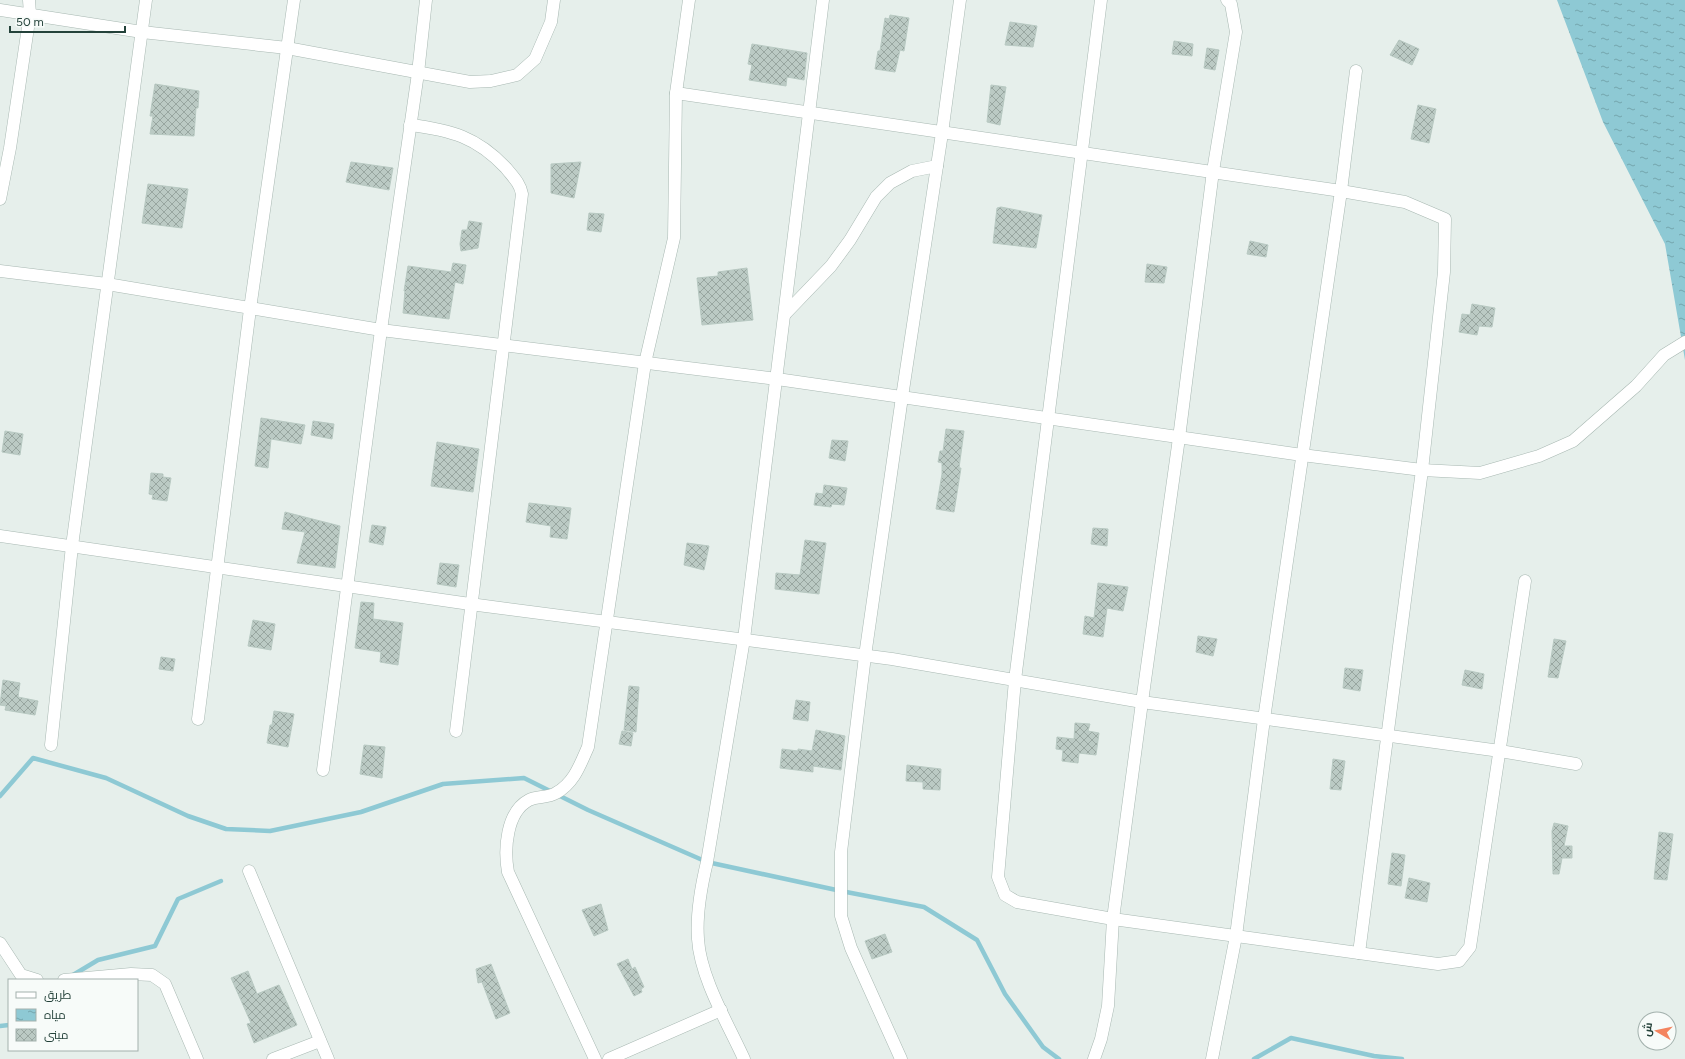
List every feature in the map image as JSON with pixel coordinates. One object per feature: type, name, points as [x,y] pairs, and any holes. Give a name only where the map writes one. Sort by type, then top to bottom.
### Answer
[{"type":"street","points":[[0,200],[10,148],[30,14],[29,0]]},
{"type":"street","points":[[50,745],[72,546],[146,0]]},
{"type":"street","points":[[198,719],[250,309],[294,0]]},
{"type":"street","points":[[323,770],[381,330],[418,73],[426,0]]},
{"type":"street","points":[[0,10],[142,32],[286,48],[470,82],[491,81],[517,75],[535,59],[551,22],[554,0]]},
{"type":"street","points":[[595,1059],[508,872],[506,845],[514,814],[529,800],[555,794],[576,775],[588,747],[645,363],[674,238],[676,93],[689,0]]},
{"type":"street","points":[[744,1059],[704,971],[698,939],[699,896],[707,862],[744,639],[824,0]]},
{"type":"street","points":[[901,1059],[851,948],[841,916],[841,852],[865,656],[942,133],[960,0]]},
{"type":"street","points":[[1100,0],[1015,680],[998,878],[1005,895],[1017,902],[1114,919],[1438,964],[1459,961],[1470,947],[1525,581]]},
{"type":"street","points":[[1094,1059],[1101,1039],[1108,1006],[1114,919],[1142,702],[1179,438],[1213,171],[1236,32],[1231,4],[1227,0]]},
{"type":"street","points":[[1212,1059],[1236,936],[1264,719],[1341,191],[1356,71]]},
{"type":"street","points":[[676,93],[810,114],[1082,152],[1341,191],[1406,202],[1445,219],[1444,272],[1422,470],[1386,735],[1359,953]]},
{"type":"street","points":[[410,125],[436,128],[463,136],[492,153],[520,186],[522,194],[470,604],[456,731]]},
{"type":"street","points":[[785,314],[831,266],[850,240],[876,196],[890,183],[912,171],[937,166]]},
{"type":"street","points":[[0,271],[107,284],[381,330],[777,379],[1302,455],[1422,470],[1480,473],[1539,456],[1573,441],[1636,386],[1664,355],[1685,342]]},
{"type":"street","points":[[0,536],[470,604],[865,656],[1142,702],[1500,751],[1576,764]]},
{"type":"street","points":[[249,871],[328,1059]]},
{"type":"street","points":[[0,943],[21,975],[34,979]]},
{"type":"street","points":[[75,979],[131,974],[152,975],[165,984],[197,1059]]},
{"type":"street","points":[[609,1059],[721,1010]]},
{"type":"street","points":[[273,1059],[320,1041]]},
{"type":"water","points":[[1557,0],[1685,0],[1685,360],[1665,244],[1603,122]]},
{"type":"building","points":[[890,15],[909,18],[904,51],[900,50],[895,72],[875,69],[878,51],[880,51],[885,18],[889,19]]},
{"type":"building","points":[[1010,22],[1037,26],[1033,47],[1005,45]]},
{"type":"building","points":[[1399,40],[1419,49],[1412,65],[1390,55]]},
{"type":"building","points":[[1174,41],[1193,44],[1192,56],[1172,54]]},
{"type":"building","points":[[752,44],[807,53],[804,80],[787,77],[786,86],[749,80],[752,65],[748,64]]},
{"type":"building","points":[[1207,48],[1219,50],[1215,70],[1204,68]]},
{"type":"building","points":[[155,84],[199,91],[194,136],[150,134],[153,116],[150,116]]},
{"type":"building","points":[[991,85],[1006,87],[1000,125],[987,122]]},
{"type":"building","points":[[1418,105],[1436,109],[1429,143],[1411,139]]},
{"type":"building","points":[[351,162],[393,168],[389,190],[346,182]]},
{"type":"building","points":[[581,162],[574,198],[551,193],[551,164]]},
{"type":"building","points":[[148,184],[188,189],[182,228],[142,223]]},
{"type":"building","points":[[1001,207],[1042,215],[1036,248],[993,243],[997,208]]},
{"type":"building","points":[[589,213],[604,214],[601,232],[587,230]]},
{"type":"building","points":[[469,221],[482,223],[478,248],[461,251],[460,244],[462,230],[467,230]]},
{"type":"building","points":[[1250,241],[1268,245],[1266,257],[1247,254]]},
{"type":"building","points":[[453,263],[466,265],[463,284],[455,282],[449,319],[403,313],[404,291],[408,266],[451,272]]},
{"type":"building","points":[[1147,264],[1167,267],[1164,283],[1145,282]]},
{"type":"building","points":[[747,268],[753,320],[702,325],[697,278],[718,276],[718,272]]},
{"type":"building","points":[[1472,304],[1495,308],[1492,327],[1479,326],[1477,335],[1459,332],[1462,314],[1470,315]]},
{"type":"building","points":[[261,418],[305,425],[301,444],[271,439],[268,468],[255,466]]},
{"type":"building","points":[[313,421],[334,424],[332,439],[311,435]]},
{"type":"building","points":[[946,429],[964,431],[959,468],[961,468],[954,512],[936,509],[942,474],[942,463],[938,462],[940,451],[943,451]]},
{"type":"building","points":[[5,431],[23,434],[20,455],[2,452]]},
{"type":"building","points":[[832,440],[848,441],[845,461],[829,458]]},
{"type":"building","points":[[437,442],[479,449],[473,492],[431,486]]},
{"type":"building","points":[[151,473],[163,474],[163,477],[171,478],[167,501],[152,499],[153,495],[149,494]]},
{"type":"building","points":[[824,485],[847,488],[844,505],[832,504],[831,507],[814,505],[816,493],[823,494]]},
{"type":"building","points":[[529,503],[571,508],[567,539],[550,537],[551,526],[526,522]]},
{"type":"building","points":[[285,512],[340,526],[335,568],[297,563],[305,532],[282,529]]},
{"type":"building","points":[[372,525],[386,527],[383,545],[369,542]]},
{"type":"building","points":[[1093,528],[1108,529],[1107,546],[1091,544]]},
{"type":"building","points":[[805,540],[826,543],[819,594],[775,589],[776,573],[800,575]]},
{"type":"building","points":[[687,543],[709,546],[704,570],[684,565]]},
{"type":"building","points":[[440,563],[459,565],[456,587],[437,584]]},
{"type":"building","points":[[1098,583],[1128,587],[1123,611],[1107,608],[1103,637],[1083,634],[1085,616],[1094,618]]},
{"type":"building","points":[[361,602],[374,603],[373,619],[403,623],[398,665],[380,662],[381,652],[355,648]]},
{"type":"building","points":[[253,620],[275,624],[271,650],[248,646]]},
{"type":"building","points":[[1198,636],[1217,639],[1213,656],[1196,652]]},
{"type":"building","points":[[1554,639],[1566,641],[1558,678],[1548,677]]},
{"type":"building","points":[[161,657],[175,659],[173,671],[159,669]]},
{"type":"building","points":[[1345,668],[1363,670],[1360,691],[1343,688]]},
{"type":"building","points":[[1465,670],[1484,674],[1482,689],[1462,685]]},
{"type":"building","points":[[3,680],[20,683],[18,697],[38,701],[35,715],[5,710],[6,706],[0,705]]},
{"type":"building","points":[[629,686],[639,687],[636,732],[624,730]]},
{"type":"building","points":[[796,700],[810,702],[808,721],[793,719]]},
{"type":"building","points":[[274,711],[294,714],[288,747],[267,743]]},
{"type":"building","points":[[1075,723],[1090,724],[1088,731],[1099,733],[1096,755],[1079,753],[1078,763],[1062,761],[1063,750],[1056,749],[1057,737],[1074,739]]},
{"type":"building","points":[[816,730],[845,736],[841,770],[813,766],[813,772],[780,768],[782,749],[812,751]]},
{"type":"building","points":[[622,731],[633,733],[631,746],[619,744]]},
{"type":"building","points":[[364,745],[385,747],[382,778],[360,774]]},
{"type":"building","points":[[1333,759],[1345,761],[1341,790],[1330,789]]},
{"type":"building","points":[[907,765],[941,769],[940,790],[923,789],[923,782],[906,781]]},
{"type":"building","points":[[1554,823],[1568,826],[1564,846],[1572,846],[1572,858],[1562,858],[1559,874],[1553,874],[1552,831]]},
{"type":"building","points":[[1659,832],[1673,834],[1667,880],[1654,879]]},
{"type":"building","points":[[1392,853],[1405,855],[1401,886],[1388,884]]},
{"type":"building","points":[[1409,878],[1430,883],[1427,902],[1405,898]]},
{"type":"building","points":[[601,904],[608,930],[594,936],[582,910]]},
{"type":"building","points":[[885,934],[892,952],[872,959],[865,941]]},
{"type":"building","points":[[628,959],[632,969],[635,967],[644,987],[641,989],[642,992],[634,996],[617,964]]},
{"type":"building","points":[[491,964],[510,1013],[496,1019],[482,982],[478,983],[476,969]]},
{"type":"building","points":[[248,971],[257,994],[279,985],[297,1025],[254,1043],[247,1024],[251,1023],[231,978]]},
{"type":"waterway","points":[[0,796],[33,758],[106,778],[188,816],[226,829],[270,831],[361,812],[443,784],[524,778],[588,810],[707,862],[924,907],[977,940],[1005,994],[1043,1047],[1059,1059]]},
{"type":"waterway","points":[[73,975],[98,960],[155,946],[178,899],[221,881]]},
{"type":"waterway","points":[[0,1026],[8,1025]]},
{"type":"waterway","points":[[1254,1059],[1291,1038],[1374,1056],[1402,1059]]}]
